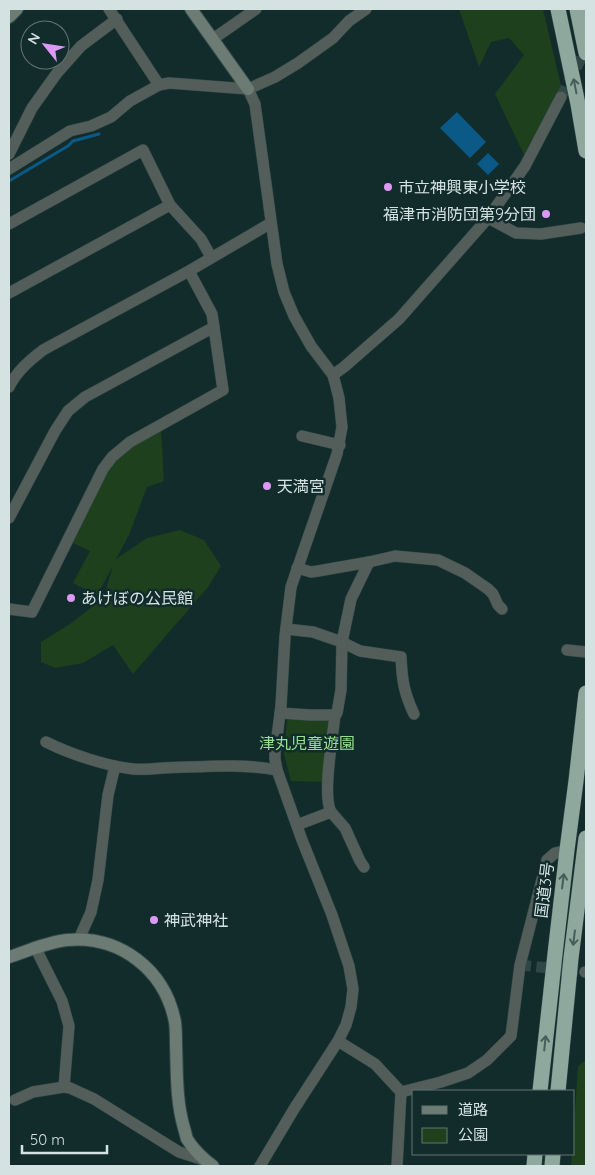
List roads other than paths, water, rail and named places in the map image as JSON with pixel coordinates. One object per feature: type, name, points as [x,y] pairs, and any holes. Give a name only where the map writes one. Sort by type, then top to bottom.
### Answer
[{"type":"highway","points":[[558,9],[586,151]]},
{"type":"highway","points":[[576,9],[586,53]]},
{"type":"highway","name":"国道3号","points":[[540,1090],[586,693]]},
{"type":"highway","points":[[558,1090],[571,958],[586,838]]},
{"type":"street","points":[[9,17],[17,9]]},
{"type":"street","points":[[109,9],[159,85]]},
{"type":"street","points":[[191,9],[248,89],[255,104],[271,223],[284,292],[294,316],[311,346],[333,375],[339,398],[342,427],[340,445],[291,587],[275,759],[277,770],[297,825],[332,915],[353,989],[346,1025],[338,1041],[260,1166]]},
{"type":"street","points":[[213,40],[256,9]]},
{"type":"street","points":[[9,169],[70,131],[91,126],[111,117],[130,101],[159,85],[168,83],[248,89],[275,77],[333,38],[349,21],[366,9]]},
{"type":"street","points":[[9,154],[32,108],[57,74],[81,46],[116,19]]},
{"type":"street","points":[[333,375],[399,319],[488,218],[525,166],[561,97]]},
{"type":"street","points":[[9,224],[143,150],[170,205],[201,239],[211,257]]},
{"type":"street","points":[[9,293],[170,205]]},
{"type":"street","points":[[488,218],[516,233],[541,234],[581,228]]},
{"type":"street","points":[[9,387],[13,378],[25,364],[43,350],[189,271],[271,223]]},
{"type":"street","points":[[9,609],[32,612],[102,469],[112,456],[130,442],[223,390],[212,314],[189,271]]},
{"type":"street","points":[[9,518],[55,431],[68,411],[85,397],[214,327]]},
{"type":"street","points":[[302,436],[340,445]]},
{"type":"street","points":[[297,568],[310,572],[395,556],[438,560],[465,573],[488,589],[493,594],[498,606],[502,609]]},
{"type":"street","points":[[364,867],[345,828],[328,806],[328,783],[335,714],[337,713],[341,690],[342,642],[351,599],[369,562]]},
{"type":"street","points":[[286,630],[313,632],[342,642],[360,651],[401,657],[403,684],[414,714]]},
{"type":"street","points":[[567,650],[586,652]]},
{"type":"street","points":[[280,713],[335,714]]},
{"type":"street","points":[[46,742],[66,752],[115,766],[134,769],[259,767],[277,770]]},
{"type":"street","points":[[79,939],[91,912],[98,880],[108,795],[115,766]]},
{"type":"street","points":[[297,825],[331,812]]},
{"type":"street","points":[[401,1092],[468,1073],[487,1060],[510,1036],[520,965],[547,860],[555,853],[567,850]]},
{"type":"street","points":[[9,957],[35,947],[79,939],[113,945],[124,950],[137,958],[156,977],[168,998],[175,1022],[180,1113],[188,1139],[209,1163]]},
{"type":"street","points":[[35,947],[62,1001],[69,1026],[64,1087]]},
{"type":"street","points":[[338,1041],[375,1064],[401,1092],[397,1166]]},
{"type":"street","points":[[15,1100],[33,1092],[64,1087],[70,1088],[94,1099],[179,1152],[209,1163]]},
{"type":"water","points":[[457,112],[486,142],[470,158],[440,128]]},
{"type":"water","points":[[488,153],[499,164],[488,175],[477,164]]},
{"type":"waterway","points":[[9,181],[68,146],[73,141],[99,134]]},
{"type":"tunnel","points":[[561,97],[586,49]]},
{"type":"tunnel","points":[[520,965],[578,971]]},
{"type":"place","name":"市立神興東小学校","points":[[388,187]]},
{"type":"place","name":"福津市消防団第9分団","points":[[546,214]]},
{"type":"place","name":"天満宮","points":[[267,486]]},
{"type":"place","name":"あけぼの公民館","points":[[71,598]]},
{"type":"place","name":"神武神社","points":[[154,920]]},
{"type":"park label","name":"津丸児童遊園","points":[[307,743]]}]
